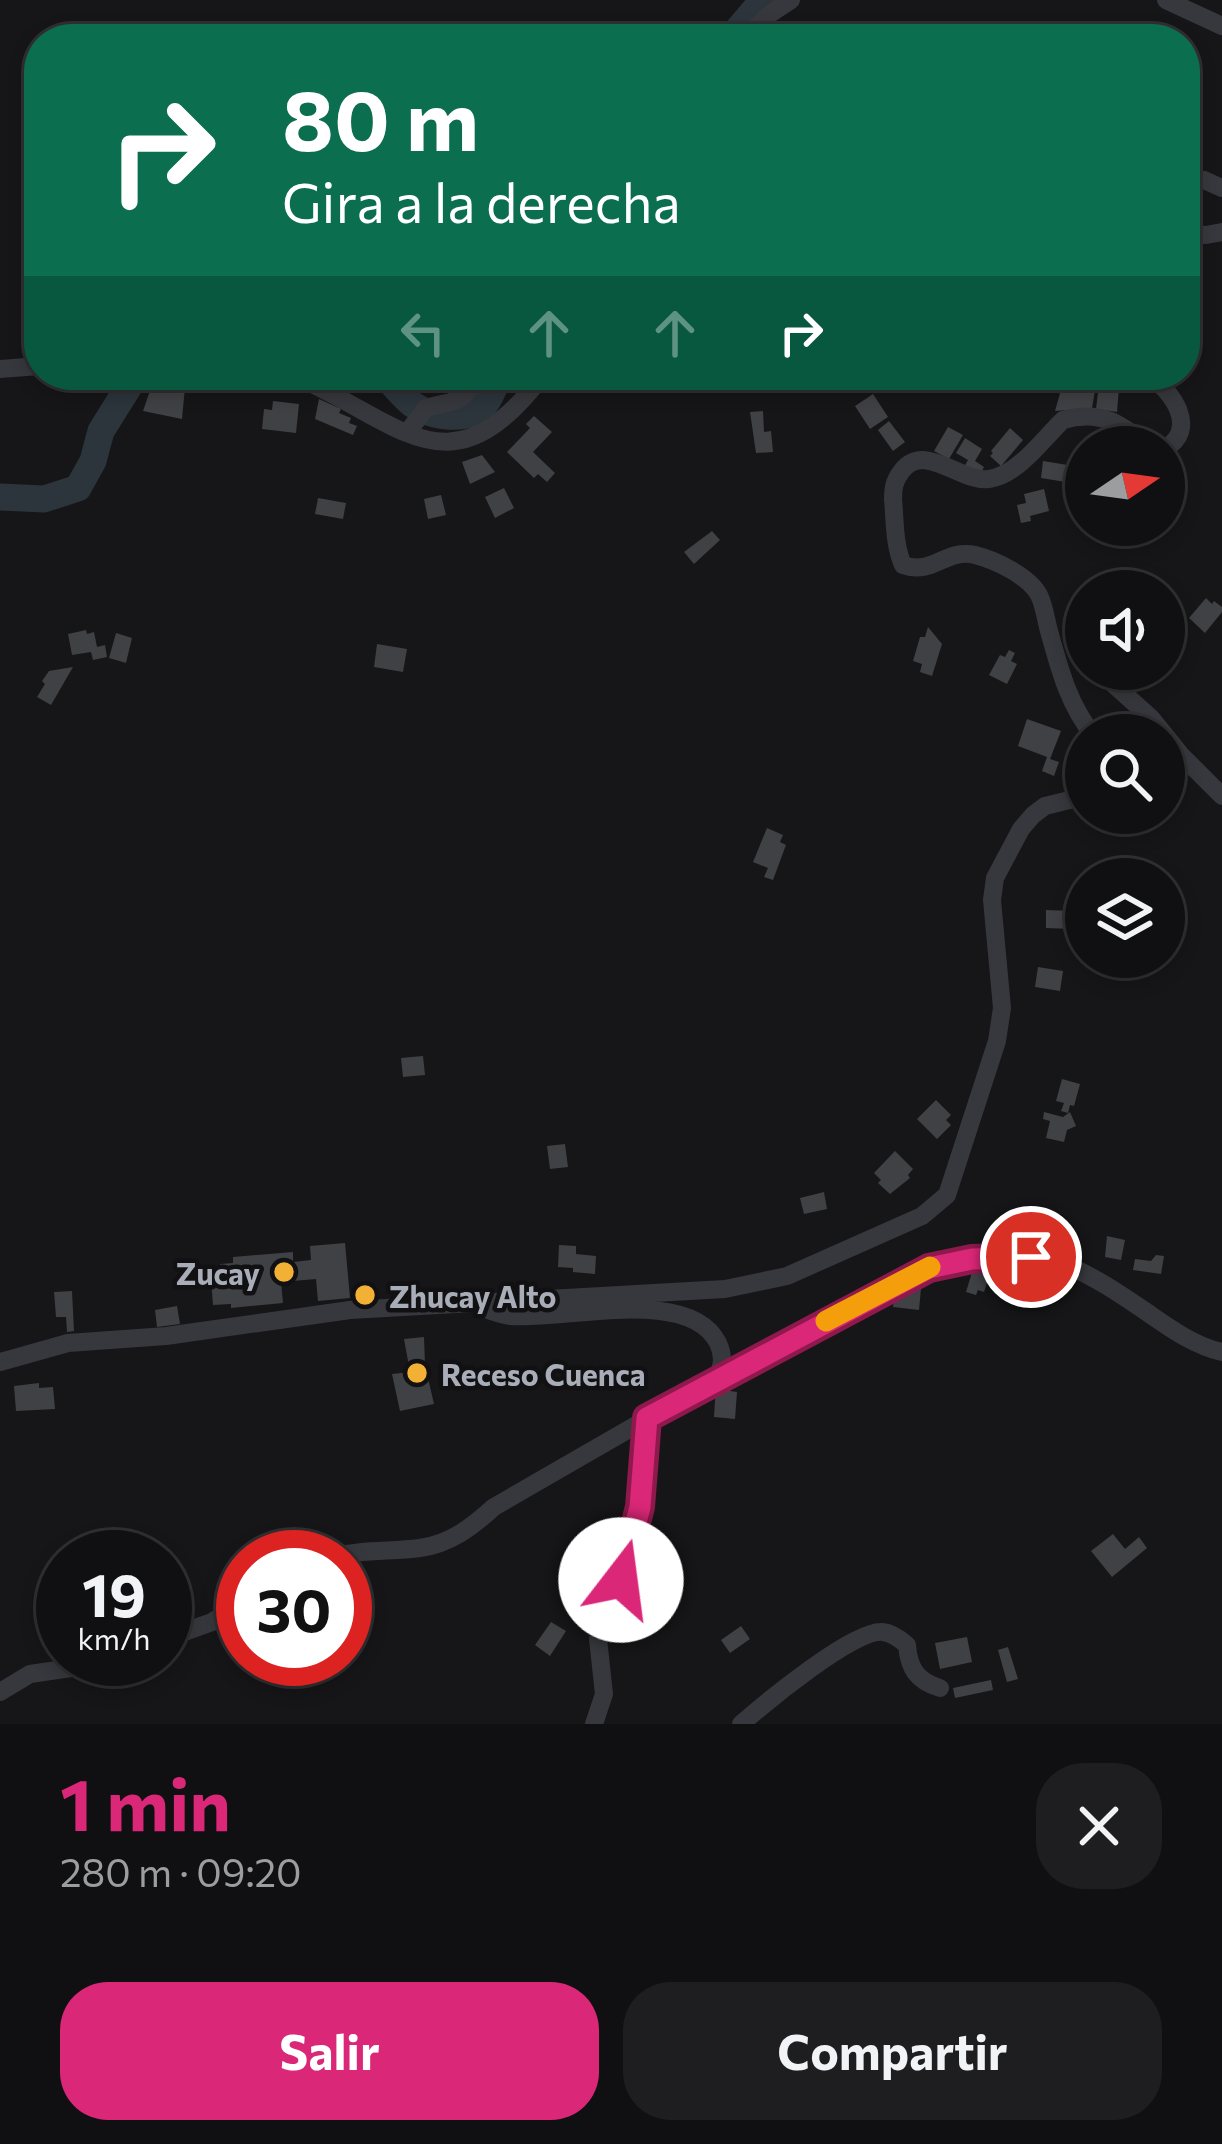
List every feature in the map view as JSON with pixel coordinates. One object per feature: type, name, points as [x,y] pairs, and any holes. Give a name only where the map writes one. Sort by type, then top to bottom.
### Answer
[{"type":"street","points":[[759,24],[791,0]]},
{"type":"street","points":[[1166,0],[1222,26]]},
{"type":"street","points":[[324,390],[441,444],[467,440],[496,423],[528,390]]},
{"type":"street","points":[[408,430],[426,408],[454,403],[470,390]]},
{"type":"street","points":[[1167,390],[1178,406],[1178,426]]},
{"type":"street","points":[[1077,714],[1063,682],[1039,595],[1029,582],[974,555],[949,556],[920,569],[903,565],[892,488],[902,470],[919,460],[974,478],[995,477],[1015,466],[1072,417],[1093,416],[1123,426]]},
{"type":"street","points":[[1054,650],[1065,656]]},
{"type":"street","points":[[1120,690],[1222,796]]},
{"type":"street","points":[[0,1362],[68,1343],[227,1328],[337,1311],[724,1288],[787,1276],[922,1216],[947,1195],[997,1041],[1002,1008],[992,900],[995,878],[1033,815],[1065,801]]},
{"type":"street","points":[[372,1552],[440,1543],[468,1530],[494,1508],[716,1378],[929,1268],[972,1259],[1056,1261],[1108,1287],[1186,1338],[1222,1352]]},
{"type":"street","points":[[467,1303],[508,1316],[571,1315],[615,1308],[672,1312],[711,1331],[721,1348],[723,1366],[716,1378]]},
{"type":"street","points":[[594,1724],[604,1694],[598,1639],[621,1580],[640,1507],[647,1418]]},
{"type":"street","points":[[741,1724],[816,1665],[881,1631],[908,1645],[908,1661],[916,1676],[940,1688]]},
{"type":"street","points":[[0,1692],[36,1674]]},
{"type":"building","points":[[150,390],[185,390],[182,419],[143,411]]},
{"type":"building","points":[[1061,390],[1095,390],[1092,408],[1055,411]]},
{"type":"building","points":[[1098,390],[1119,390],[1117,412],[1096,409]]},
{"type":"building","points":[[873,394],[888,417],[870,429],[855,406]]},
{"type":"building","points":[[319,399],[351,418],[349,423],[357,426],[353,435],[315,419]]},
{"type":"building","points":[[273,401],[299,404],[296,433],[262,429],[264,409],[272,410]]},
{"type":"building","points":[[763,411],[764,432],[771,431],[773,452],[756,453],[750,412]]},
{"type":"building","points":[[534,416],[552,432],[533,452],[555,473],[547,482],[538,474],[534,478],[507,452],[530,428],[526,424]]},
{"type":"building","points":[[889,421],[905,442],[893,451],[878,430]]},
{"type":"building","points":[[948,427],[963,435],[949,459],[934,451]]},
{"type":"building","points":[[1010,428],[1023,440],[1001,466],[990,456],[991,451]]},
{"type":"building","points":[[965,438],[982,449],[975,461],[984,467],[979,476],[964,467],[968,460],[956,453]]},
{"type":"building","points":[[482,455],[495,472],[470,484],[462,462]]},
{"type":"building","points":[[1043,461],[1065,465],[1065,482],[1041,478]]},
{"type":"building","points":[[504,488],[514,508],[495,518],[485,497]]},
{"type":"building","points":[[1044,489],[1049,511],[1021,523],[1017,505],[1026,503],[1024,494]]},
{"type":"building","points":[[441,495],[446,515],[428,519],[424,499]]},
{"type":"building","points":[[318,498],[346,503],[343,519],[315,514]]},
{"type":"building","points":[[712,531],[720,540],[694,564],[684,552]]},
{"type":"building","points":[[1206,598],[1222,607],[1222,612],[1205,633],[1189,618]]},
{"type":"building","points":[[928,627],[942,644],[932,676],[920,672],[922,664],[913,661]]},
{"type":"building","points":[[86,630],[87,634],[94,632],[97,647],[105,645],[107,657],[93,660],[91,652],[72,655],[68,634]]},
{"type":"building","points":[[116,633],[132,638],[126,663],[109,658]]},
{"type":"building","points":[[377,644],[407,649],[403,672],[374,667]]},
{"type":"building","points":[[1009,650],[1015,653],[1011,661],[1017,664],[1007,684],[989,675],[1000,655],[1005,657]]},
{"type":"building","points":[[73,667],[51,705],[37,697],[49,671]]},
{"type":"building","points":[[1027,719],[1061,731],[1050,759],[1059,762],[1054,776],[1042,771],[1047,757],[1018,746]]},
{"type":"building","points":[[767,828],[783,835],[780,842],[786,845],[773,880],[764,877],[768,868],[753,862]]},
{"type":"building","points":[[1046,910],[1065,911],[1065,929],[1046,928]]},
{"type":"building","points":[[1038,967],[1063,971],[1060,991],[1035,987]]},
{"type":"building","points":[[423,1056],[425,1075],[403,1077],[401,1058]]},
{"type":"building","points":[[1062,1079],[1080,1084],[1068,1113],[1061,1111],[1064,1103],[1056,1101]]},
{"type":"building","points":[[936,1100],[951,1115],[946,1120],[951,1125],[937,1139],[917,1119]]},
{"type":"building","points":[[1044,1112],[1063,1117],[1070,1112],[1076,1126],[1067,1130],[1064,1142],[1046,1138],[1050,1121],[1043,1119]]},
{"type":"building","points":[[565,1144],[568,1167],[550,1169],[547,1146]]},
{"type":"building","points":[[895,1151],[913,1169],[910,1178],[890,1194],[874,1173]]},
{"type":"building","points":[[824,1192],[827,1209],[804,1214],[800,1198]]},
{"type":"building","points":[[1107,1236],[1125,1240],[1121,1260],[1105,1257]]},
{"type":"building","name":"Zucay","points":[[345,1243],[350,1298],[318,1301],[316,1279],[281,1282],[283,1303],[213,1305],[211,1280],[222,1279],[220,1264],[233,1263],[233,1257],[293,1252],[293,1262],[311,1260],[310,1246]]},
{"type":"building","points":[[559,1245],[576,1246],[576,1254],[596,1256],[595,1274],[558,1267]]},
{"type":"building","points":[[1156,1255],[1164,1256],[1161,1274],[1133,1270],[1135,1259],[1151,1261]]},
{"type":"building","points":[[973,1269],[990,1274],[984,1292],[978,1290],[976,1295],[966,1292]]},
{"type":"building","points":[[1046,1273],[1048,1288],[1013,1293],[1011,1278]]},
{"type":"building","points":[[922,1278],[919,1310],[893,1307],[895,1289]]},
{"type":"building","points":[[72,1291],[74,1331],[67,1332],[66,1317],[56,1317],[54,1292]]},
{"type":"building","points":[[177,1306],[180,1324],[157,1327],[155,1310]]},
{"type":"building","name":"Receso Cuenca","points":[[424,1337],[434,1404],[400,1411],[392,1374],[410,1372],[404,1339]]},
{"type":"building","points":[[39,1383],[39,1388],[53,1387],[55,1409],[16,1411],[14,1386]]},
{"type":"building","points":[[716,1385],[737,1392],[735,1419],[714,1417]]},
{"type":"building","points":[[1113,1534],[1125,1549],[1139,1537],[1147,1548],[1112,1577],[1091,1551]]},
{"type":"building","points":[[551,1622],[566,1631],[550,1656],[535,1645]]},
{"type":"building","points":[[741,1626],[750,1639],[730,1653],[721,1640]]},
{"type":"building","points":[[967,1637],[972,1662],[940,1669],[935,1643]]},
{"type":"building","points":[[1008,1647],[1018,1679],[1007,1682],[998,1650]]},
{"type":"building","points":[[991,1680],[993,1690],[955,1698],[953,1688]]},
{"type":"waterway","points":[[743,24],[763,0]]},
{"type":"waterway","points":[[0,497],[44,499],[78,488],[93,461],[101,431],[127,390]]},
{"type":"waterway","points":[[398,390],[429,413],[450,416],[479,409],[492,390]]},
{"type":"slow traffic","points":[[826,1321],[930,1267]]},
{"type":"place","name":"Zucay","points":[[284,1272]]},
{"type":"place","name":"Zhucay Alto","points":[[365,1295]]},
{"type":"place","name":"Receso Cuenca","points":[[417,1373]]},
{"type":"route","points":[[621,1580],[640,1507],[647,1418],[929,1268],[972,1259],[1031,1257]]}]
